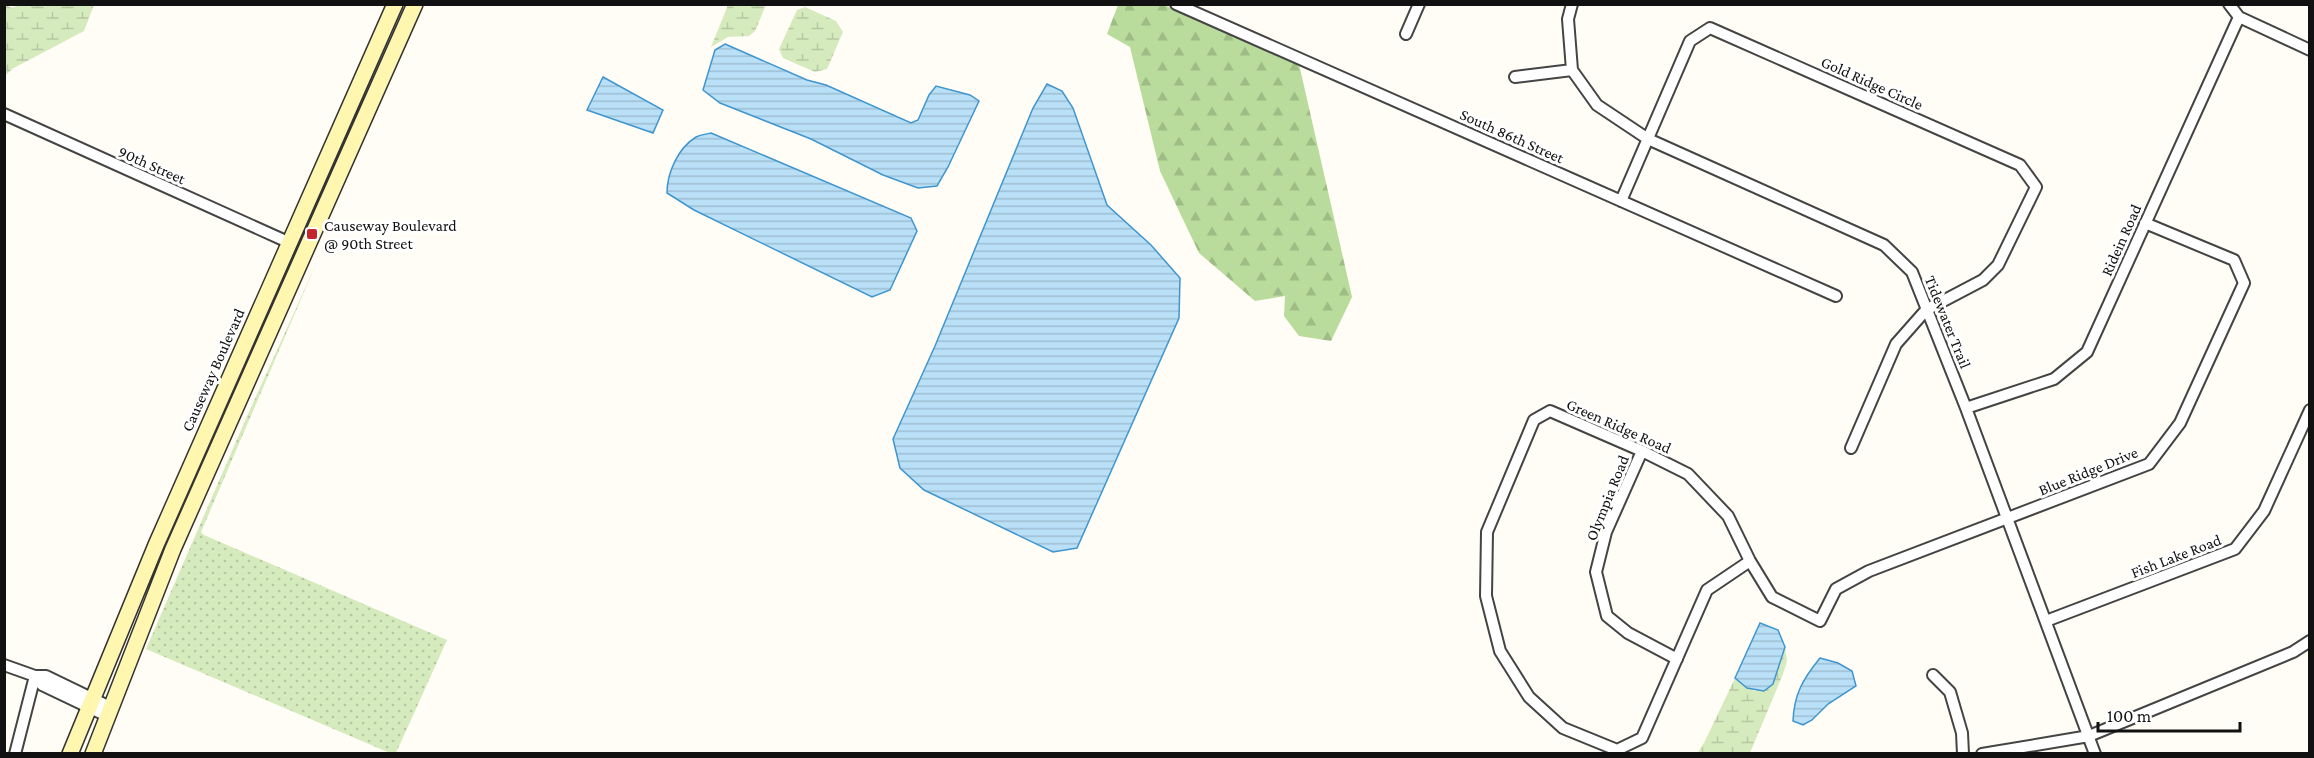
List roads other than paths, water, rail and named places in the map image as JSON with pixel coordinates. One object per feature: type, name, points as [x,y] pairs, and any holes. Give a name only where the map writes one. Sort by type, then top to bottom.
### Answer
[{"type":"main road","points":[[375,93],[374,86],[400,23],[397,4]]},
{"type":"main road","name":"Causeway Boulevard","points":[[70,753],[156,545],[288,242],[397,4]]},
{"type":"main road","points":[[93,753],[178,538],[415,4]]},
{"type":"street","name":"South 86th Street","points":[[1176,4],[1836,296]]},
{"type":"street","points":[[1406,34],[1419,4]]},
{"type":"street","points":[[1515,77],[1572,70],[1568,20],[1572,4]]},
{"type":"street","points":[[2229,4],[2239,17],[2310,50]]},
{"type":"street","name":"Ridein Road","points":[[1966,408],[2054,379],[2087,352],[2239,17]]},
{"type":"street","name":"Gold Ridge Circle","points":[[1621,201],[1690,41],[1710,28],[2020,165],[2036,187],[1998,265],[1983,280],[1926,310]]},
{"type":"street","name":"Tidewater Trail","points":[[1572,70],[1597,105],[1648,139],[1884,245],[1912,272],[1966,408],[2095,753]]},
{"type":"street","name":"90th Street","points":[[4,114],[288,242]]},
{"type":"street","name":"Blue Ridge Drive","points":[[1820,621],[1836,589],[1869,571],[2149,464],[2180,423],[2244,283],[2234,260],[2145,223]]},
{"type":"street","points":[[1851,448],[1896,344],[1926,310]]},
{"type":"street","name":"Fish Lake Road","points":[[2046,621],[2235,549],[2264,511],[2310,410]]},
{"type":"street","name":"Green Ridge Road","points":[[1750,561],[1707,590],[1642,738],[1617,750],[1563,728],[1529,698],[1500,651],[1486,596],[1487,532],[1534,420],[1550,411],[1642,451],[1688,474],[1728,516],[1750,561],[1772,597],[1820,621]]},
{"type":"street","name":"Olympia Road","points":[[1642,451],[1606,532],[1596,572],[1607,616],[1628,633],[1677,659]]},
{"type":"street","points":[[1982,753],[2089,736],[2293,652],[2310,641]]},
{"type":"street","points":[[4,665],[35,676],[42,685],[109,711]]},
{"type":"street","points":[[1933,675],[1950,692],[1962,733],[1963,753]]},
{"type":"street","points":[[15,753],[35,676]]},
{"type":"water","points":[[725,44],[911,123],[918,120],[929,95],[936,86],[970,95],[979,101],[937,186],[918,188],[883,175],[811,139],[720,103],[703,90],[715,50]]},
{"type":"water","points":[[603,77],[663,110],[653,133],[587,110]]},
{"type":"water","points":[[1047,84],[1062,91],[1073,108],[1107,205],[1151,245],[1180,278],[1179,318],[1077,548],[1053,552],[924,490],[900,468],[893,439],[935,346],[1033,108]]},
{"type":"water","points":[[711,133],[911,218],[917,231],[890,290],[872,297],[694,210],[667,193],[671,169],[679,154],[696,137]]},
{"type":"water","points":[[1760,623],[1778,630],[1785,647],[1773,684],[1764,691],[1747,688],[1735,678]]},
{"type":"water","points":[[1820,658],[1838,663],[1852,671],[1856,686],[1828,704],[1812,720],[1803,725],[1793,721],[1795,703],[1804,680]]},
{"type":"place","name":"Causeway Boulevard @ 90th Street","points":[[312,234]]}]
